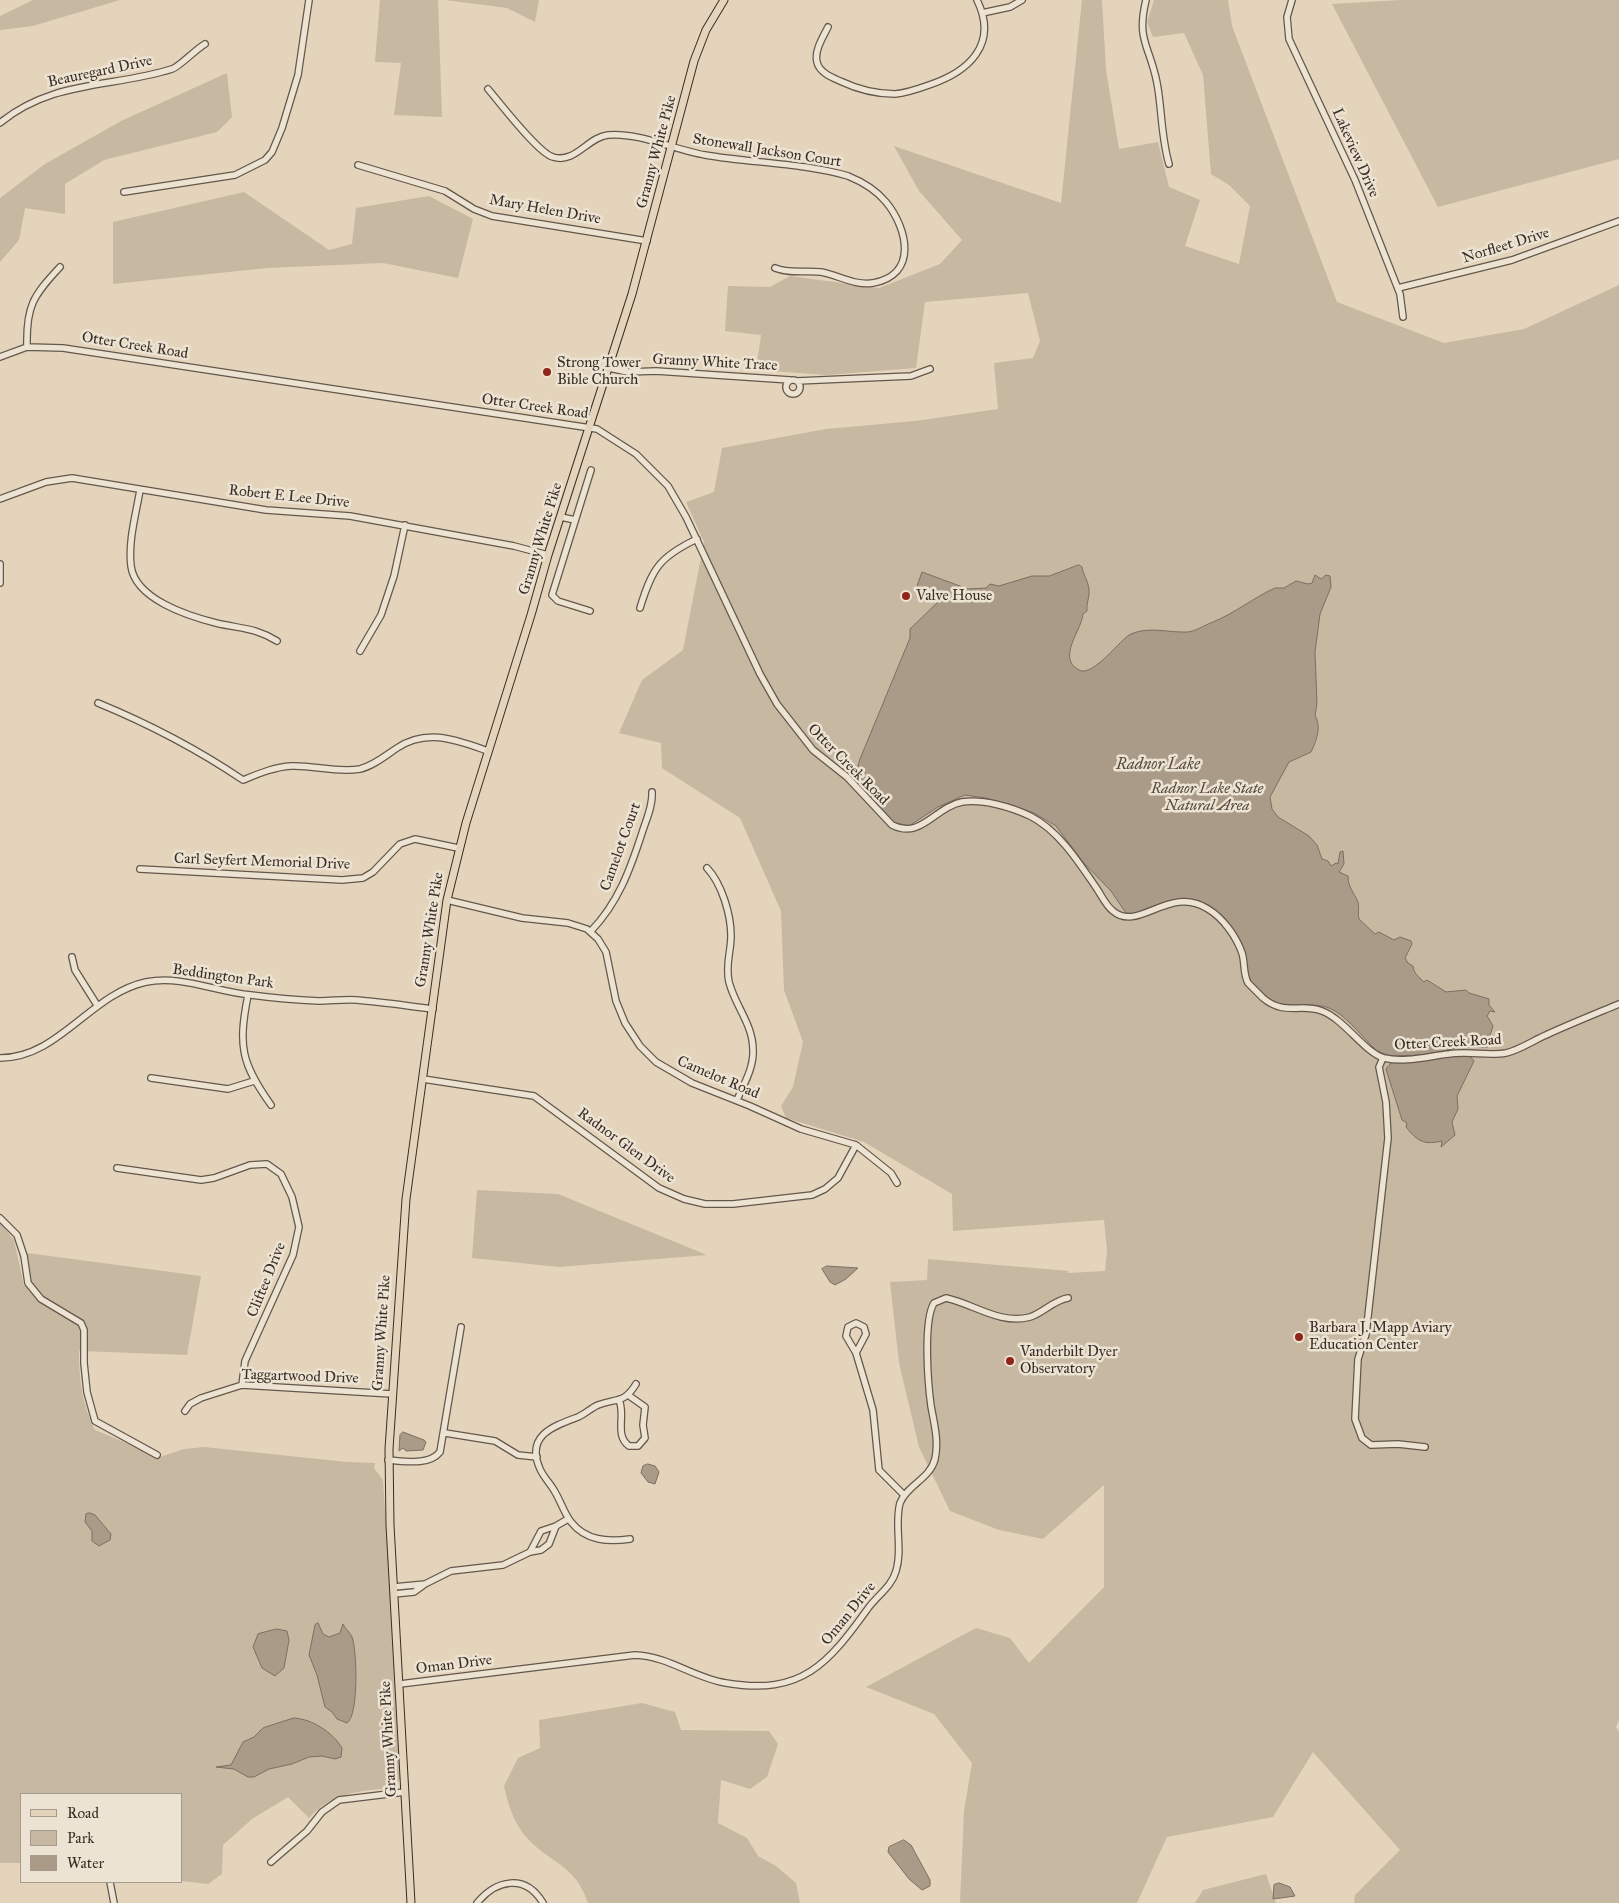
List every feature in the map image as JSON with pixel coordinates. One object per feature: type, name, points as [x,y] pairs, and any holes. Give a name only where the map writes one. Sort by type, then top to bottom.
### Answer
[{"type":"main road","name":"Granny White Pike","points":[[411,1903],[388,1460],[402,1234],[447,900],[458,848],[647,241],[696,56],[706,30],[724,0]]},
{"type":"street","points":[[124,192],[235,175],[265,160],[272,152],[282,128],[298,75],[309,0]]},
{"type":"street","points":[[828,26],[816,56],[817,64],[823,72],[835,79],[866,90],[898,93],[945,80],[966,67],[975,56],[981,44],[984,31],[982,13],[977,0]]},
{"type":"street","points":[[982,13],[1010,7],[1022,0]]},
{"type":"street","points":[[1146,0],[1141,23],[1142,37],[1157,82],[1170,164]]},
{"type":"street","name":"Lakeview Drive","points":[[1292,0],[1287,17],[1289,39],[1349,166],[1398,288],[1403,304],[1403,317]]},
{"type":"street","name":"Beauregard Drive","points":[[0,124],[18,108],[50,94],[173,69],[205,44]]},
{"type":"street","name":"Stonewall Jackson Court","points":[[488,89],[542,151],[555,158],[563,158],[575,154],[607,135],[634,137],[718,158],[833,173],[855,179],[873,190],[887,204],[899,224],[905,245],[905,255],[899,269],[889,277],[872,283],[853,282],[823,273],[786,272],[775,268]]},
{"type":"street","name":"Mary Helen Drive","points":[[358,165],[445,191],[474,210],[492,216],[647,241]]},
{"type":"street","name":"Norfleet Drive","points":[[1398,288],[1512,260],[1619,221]]},
{"type":"street","points":[[27,347],[26,320],[31,302],[60,266]]},
{"type":"street","name":"Otter Creek Road","points":[[0,357],[27,347],[63,348],[590,428],[619,441],[656,472],[676,497],[760,674],[782,711],[813,750],[846,777],[892,825],[901,829],[915,829],[949,806],[961,802],[990,803],[1028,815],[1060,840],[1113,911],[1123,916],[1135,917],[1169,903],[1186,901],[1208,909],[1234,935],[1242,953],[1248,983],[1264,999],[1284,1009],[1322,1011],[1337,1020],[1383,1058],[1414,1059],[1464,1052],[1507,1053],[1619,1004]]},
{"type":"street","name":"Granny White Trace","points":[[609,368],[628,372],[660,371],[790,380]]},
{"type":"street","name":"Granny White Trace","points":[[797,381],[911,376],[930,370]]},
{"type":"street","points":[[790,380],[797,381],[800,386],[800,390],[792,394],[786,388],[790,380]]},
{"type":"street","points":[[590,611],[558,601],[552,594],[591,470]]},
{"type":"street","name":"Robert E Lee Drive","points":[[0,499],[46,482],[72,478],[266,510],[350,516],[405,525],[548,555]]},
{"type":"street","points":[[140,490],[130,550],[131,568],[136,581],[159,603],[166,606],[216,623],[261,631],[277,641]]},
{"type":"street","points":[[561,517],[575,520]]},
{"type":"street","points":[[360,651],[381,615],[394,576],[405,525]]},
{"type":"street","points":[[640,608],[650,579],[659,562],[672,551],[697,539]]},
{"type":"street","points":[[0,564],[0,583]]},
{"type":"street","points":[[98,703],[130,716],[197,749],[243,780],[269,770],[291,766],[328,770],[359,769],[371,765],[404,744],[426,736],[444,737],[488,751]]},
{"type":"street","name":"Camelot Court","points":[[591,931],[613,904],[623,887],[645,824],[652,792]]},
{"type":"street","name":"Carl Seyfert Memorial Drive","points":[[140,869],[342,880],[363,878],[373,872],[400,844],[415,839],[458,848]]},
{"type":"street","points":[[707,868],[717,883],[730,924],[731,938],[726,966],[729,984],[748,1025],[753,1042],[751,1066],[737,1100]]},
{"type":"street","points":[[447,900],[529,920],[573,924],[591,931]]},
{"type":"street","name":"Camelot Road","points":[[591,931],[606,952],[620,1011],[640,1046],[665,1068],[692,1083],[737,1100],[805,1130],[856,1145],[892,1173],[897,1183]]},
{"type":"street","points":[[72,957],[75,970],[97,1005]]},
{"type":"street","name":"Beddington Park","points":[[0,1058],[26,1054],[40,1048],[97,1005],[133,986],[146,982],[165,980],[192,983],[248,995],[318,1001],[357,1000],[433,1009]]},
{"type":"street","points":[[248,995],[242,1025],[242,1047],[254,1081],[271,1105]]},
{"type":"street","points":[[1383,1058],[1379,1067],[1386,1102],[1388,1138],[1366,1334],[1358,1361],[1355,1419],[1362,1438],[1371,1445],[1398,1444],[1425,1447]]},
{"type":"street","points":[[151,1078],[228,1089],[254,1081]]},
{"type":"street","name":"Radnor Glen Drive","points":[[423,1079],[534,1096],[659,1188],[684,1199],[705,1204],[733,1204],[812,1195],[825,1189],[838,1178],[856,1145]]},
{"type":"street","name":"Cliftee Drive","points":[[117,1168],[201,1180],[214,1178],[250,1164],[267,1164],[281,1174],[292,1197],[299,1227],[293,1255],[244,1361],[242,1385]]},
{"type":"street","points":[[0,1218],[16,1235],[24,1256],[28,1283],[41,1299],[81,1323],[84,1330],[84,1363],[87,1392],[95,1421],[157,1455]]},
{"type":"street","points":[[856,1353],[866,1334],[864,1327],[856,1323],[848,1327],[846,1334],[856,1353],[874,1416],[878,1467],[884,1477],[904,1495],[928,1474],[935,1458],[936,1430],[930,1399],[928,1363],[928,1323],[934,1303],[946,1298],[999,1317],[1018,1319],[1033,1315],[1068,1298]]},
{"type":"street","points":[[388,1460],[432,1458],[440,1452],[445,1433],[461,1327]]},
{"type":"street","points":[[630,1539],[610,1541],[595,1538],[580,1530],[568,1519],[556,1494],[542,1472],[537,1457],[541,1440],[553,1426],[580,1416],[599,1405],[619,1400],[628,1395],[636,1384]]},
{"type":"street","name":"Taggartwood Drive","points":[[185,1411],[190,1404],[201,1398],[242,1385],[392,1394]]},
{"type":"street","points":[[619,1400],[623,1410],[620,1424],[623,1441],[630,1446],[638,1446],[645,1438],[643,1425],[645,1407],[628,1395]]},
{"type":"street","points":[[445,1433],[495,1441],[518,1455],[537,1457]]},
{"type":"street","name":"Oman Drive","points":[[400,1684],[436,1681],[630,1655],[659,1659],[710,1679],[732,1684],[770,1685],[797,1680],[819,1666],[833,1654],[873,1601],[892,1581],[899,1557],[899,1505],[904,1495]]},
{"type":"street","points":[[530,1552],[541,1531],[556,1526],[568,1519]]},
{"type":"street","points":[[394,1591],[425,1584],[451,1571],[506,1565],[530,1552],[541,1550],[547,1546],[556,1526]]},
{"type":"street","points":[[271,1862],[307,1831],[322,1812],[339,1800],[405,1792]]},
{"type":"street","points":[[110,1883],[114,1903]]},
{"type":"street","points":[[476,1903],[493,1887],[510,1883],[526,1886],[543,1903]]},
{"type":"green space","points":[[33,0],[120,0],[33,26],[0,30],[0,16]]},
{"type":"green space","points":[[380,0],[438,0],[442,117],[394,115],[401,63],[375,62]]},
{"type":"green space","points":[[445,0],[539,0],[535,22],[507,8]]},
{"type":"green space","name":"Radnor Lake State Natural Area","points":[[1082,0],[1102,0],[1106,70],[1119,149],[1158,142],[1169,187],[1200,200],[1185,246],[1239,264],[1250,206],[1229,185],[1211,174],[1203,75],[1184,33],[1153,37],[1147,22],[1154,0],[1228,0],[1232,26],[1337,302],[1444,343],[1524,329],[1619,285],[1619,1720],[1616,1727],[1619,1732],[1619,1903],[1354,1903],[1355,1895],[1400,1850],[1313,1752],[1273,1817],[1167,1837],[1137,1903],[960,1903],[964,1811],[972,1763],[934,1714],[866,1687],[976,1628],[1010,1638],[1029,1663],[1104,1587],[1104,1485],[1043,1539],[999,1530],[950,1511],[919,1447],[899,1363],[890,1282],[927,1280],[928,1259],[1069,1271],[1067,1273],[1105,1271],[1107,1251],[1104,1220],[953,1231],[952,1194],[864,1142],[786,1118],[781,1106],[793,1087],[803,1042],[784,990],[781,911],[740,818],[662,768],[661,743],[619,733],[642,680],[683,650],[704,542],[686,502],[714,492],[722,448],[826,429],[915,421],[998,409],[994,363],[1033,358],[1040,341],[1028,293],[925,302],[916,368],[827,375],[756,370],[761,335],[725,331],[728,286],[770,287],[790,276],[879,288],[940,264],[962,240],[919,191],[894,146],[1061,203]]},
{"type":"green space","points":[[1401,0],[1619,0],[1619,159],[1438,207],[1332,4]]},
{"type":"green space","points":[[227,73],[232,117],[217,132],[104,160],[65,184],[65,214],[25,208],[19,240],[0,262],[0,198],[45,164],[121,121]]},
{"type":"green space","points":[[244,192],[329,250],[352,244],[356,208],[429,196],[473,219],[458,278],[383,263],[267,268],[113,284],[113,222]]},
{"type":"green space","points":[[477,1190],[558,1194],[707,1255],[559,1267],[472,1258]]},
{"type":"green space","points":[[0,1223],[14,1240],[24,1286],[30,1282],[27,1253],[201,1276],[187,1355],[79,1351],[82,1392],[95,1430],[160,1457],[184,1449],[204,1447],[347,1462],[375,1463],[374,1468],[383,1480],[402,1773],[396,1788],[349,1794],[318,1809],[309,1818],[288,1797],[252,1819],[223,1845],[222,1874],[208,1884],[182,1881],[182,1793],[20,1793],[20,1863],[0,1863]]},
{"type":"green space","points":[[642,1703],[675,1712],[681,1730],[769,1731],[778,1744],[767,1777],[750,1789],[721,1780],[718,1823],[747,1838],[758,1856],[776,1866],[796,1883],[800,1903],[588,1903],[583,1890],[569,1872],[537,1847],[523,1833],[512,1814],[504,1786],[518,1758],[540,1748],[539,1720]]},
{"type":"green space","points":[[1266,1874],[1276,1903],[1195,1903],[1203,1890]]},
{"type":"water","name":"Radnor Lake","points":[[1079,565],[1082,567],[1088,583],[1089,595],[1087,611],[1083,614],[1072,644],[1070,658],[1073,665],[1079,670],[1085,671],[1099,663],[1131,634],[1145,630],[1188,632],[1221,618],[1275,588],[1284,588],[1296,581],[1312,583],[1315,575],[1321,579],[1326,575],[1330,576],[1331,587],[1320,614],[1315,652],[1317,703],[1315,716],[1318,724],[1316,739],[1311,752],[1289,762],[1270,797],[1272,809],[1278,817],[1309,836],[1317,845],[1322,859],[1328,861],[1331,866],[1336,863],[1338,864],[1340,852],[1343,851],[1344,864],[1339,872],[1348,876],[1350,887],[1358,902],[1359,919],[1375,934],[1379,932],[1394,940],[1400,937],[1411,941],[1412,944],[1405,958],[1424,982],[1427,980],[1446,992],[1466,990],[1469,993],[1489,999],[1489,1005],[1495,1012],[1490,1011],[1487,1016],[1493,1026],[1487,1044],[1499,1035],[1497,1042],[1487,1047],[1458,1048],[1422,1055],[1390,1056],[1377,1051],[1346,1019],[1329,1008],[1315,1005],[1281,1005],[1269,999],[1251,983],[1238,937],[1209,905],[1184,898],[1162,903],[1133,914],[1126,913],[1111,891],[1082,861],[1056,826],[1034,813],[986,798],[965,795],[938,807],[909,826],[893,822],[878,806],[877,800],[860,788],[856,780],[856,774],[860,759],[910,638],[910,629],[940,600],[917,586],[922,572],[968,589],[986,588],[990,584],[999,586],[1032,576],[1049,576]]},
{"type":"water","points":[[1462,1055],[1470,1056],[1474,1061],[1457,1096],[1458,1109],[1452,1122],[1455,1135],[1441,1147],[1442,1141],[1430,1143],[1422,1141],[1410,1132],[1406,1127],[1407,1123],[1402,1120],[1386,1069],[1392,1062],[1413,1062]]},
{"type":"water","points":[[827,1266],[858,1268],[846,1279],[835,1285],[830,1282],[822,1269]]},
{"type":"water","points":[[403,1432],[424,1440],[426,1442],[423,1450],[406,1451],[403,1448],[399,1451],[400,1435]]},
{"type":"water","points":[[648,1464],[655,1466],[659,1472],[655,1484],[648,1482],[641,1473],[643,1466]]},
{"type":"water","points":[[86,1514],[95,1515],[111,1534],[110,1540],[99,1546],[92,1541],[92,1531],[85,1522]]},
{"type":"water","points":[[318,1623],[323,1634],[329,1637],[340,1633],[343,1624],[352,1637],[356,1682],[354,1708],[351,1718],[347,1723],[337,1719],[325,1707],[317,1675],[309,1655],[315,1625]]},
{"type":"water","points":[[277,1629],[287,1631],[289,1640],[284,1668],[275,1676],[262,1668],[253,1647],[258,1634]]},
{"type":"water","points":[[294,1718],[308,1721],[328,1732],[342,1748],[341,1757],[335,1759],[322,1756],[309,1757],[292,1764],[269,1769],[254,1777],[248,1777],[234,1769],[216,1767],[231,1765],[243,1742],[254,1737],[263,1728]]},
{"type":"water","points":[[904,1840],[911,1845],[930,1880],[930,1886],[922,1890],[909,1879],[888,1852],[889,1847]]},
{"type":"water","points":[[1279,1883],[1290,1887],[1295,1896],[1273,1899],[1274,1885]]},
{"type":"place","name":"Strong Tower Bible Church","points":[[547,372]]},
{"type":"place","name":"Valve House","points":[[906,596]]},
{"type":"place","name":"Barbara J. Mapp Aviary Education Center","points":[[1299,1337]]},
{"type":"place","name":"Vanderbilt Dyer Observatory","points":[[1010,1361]]}]
